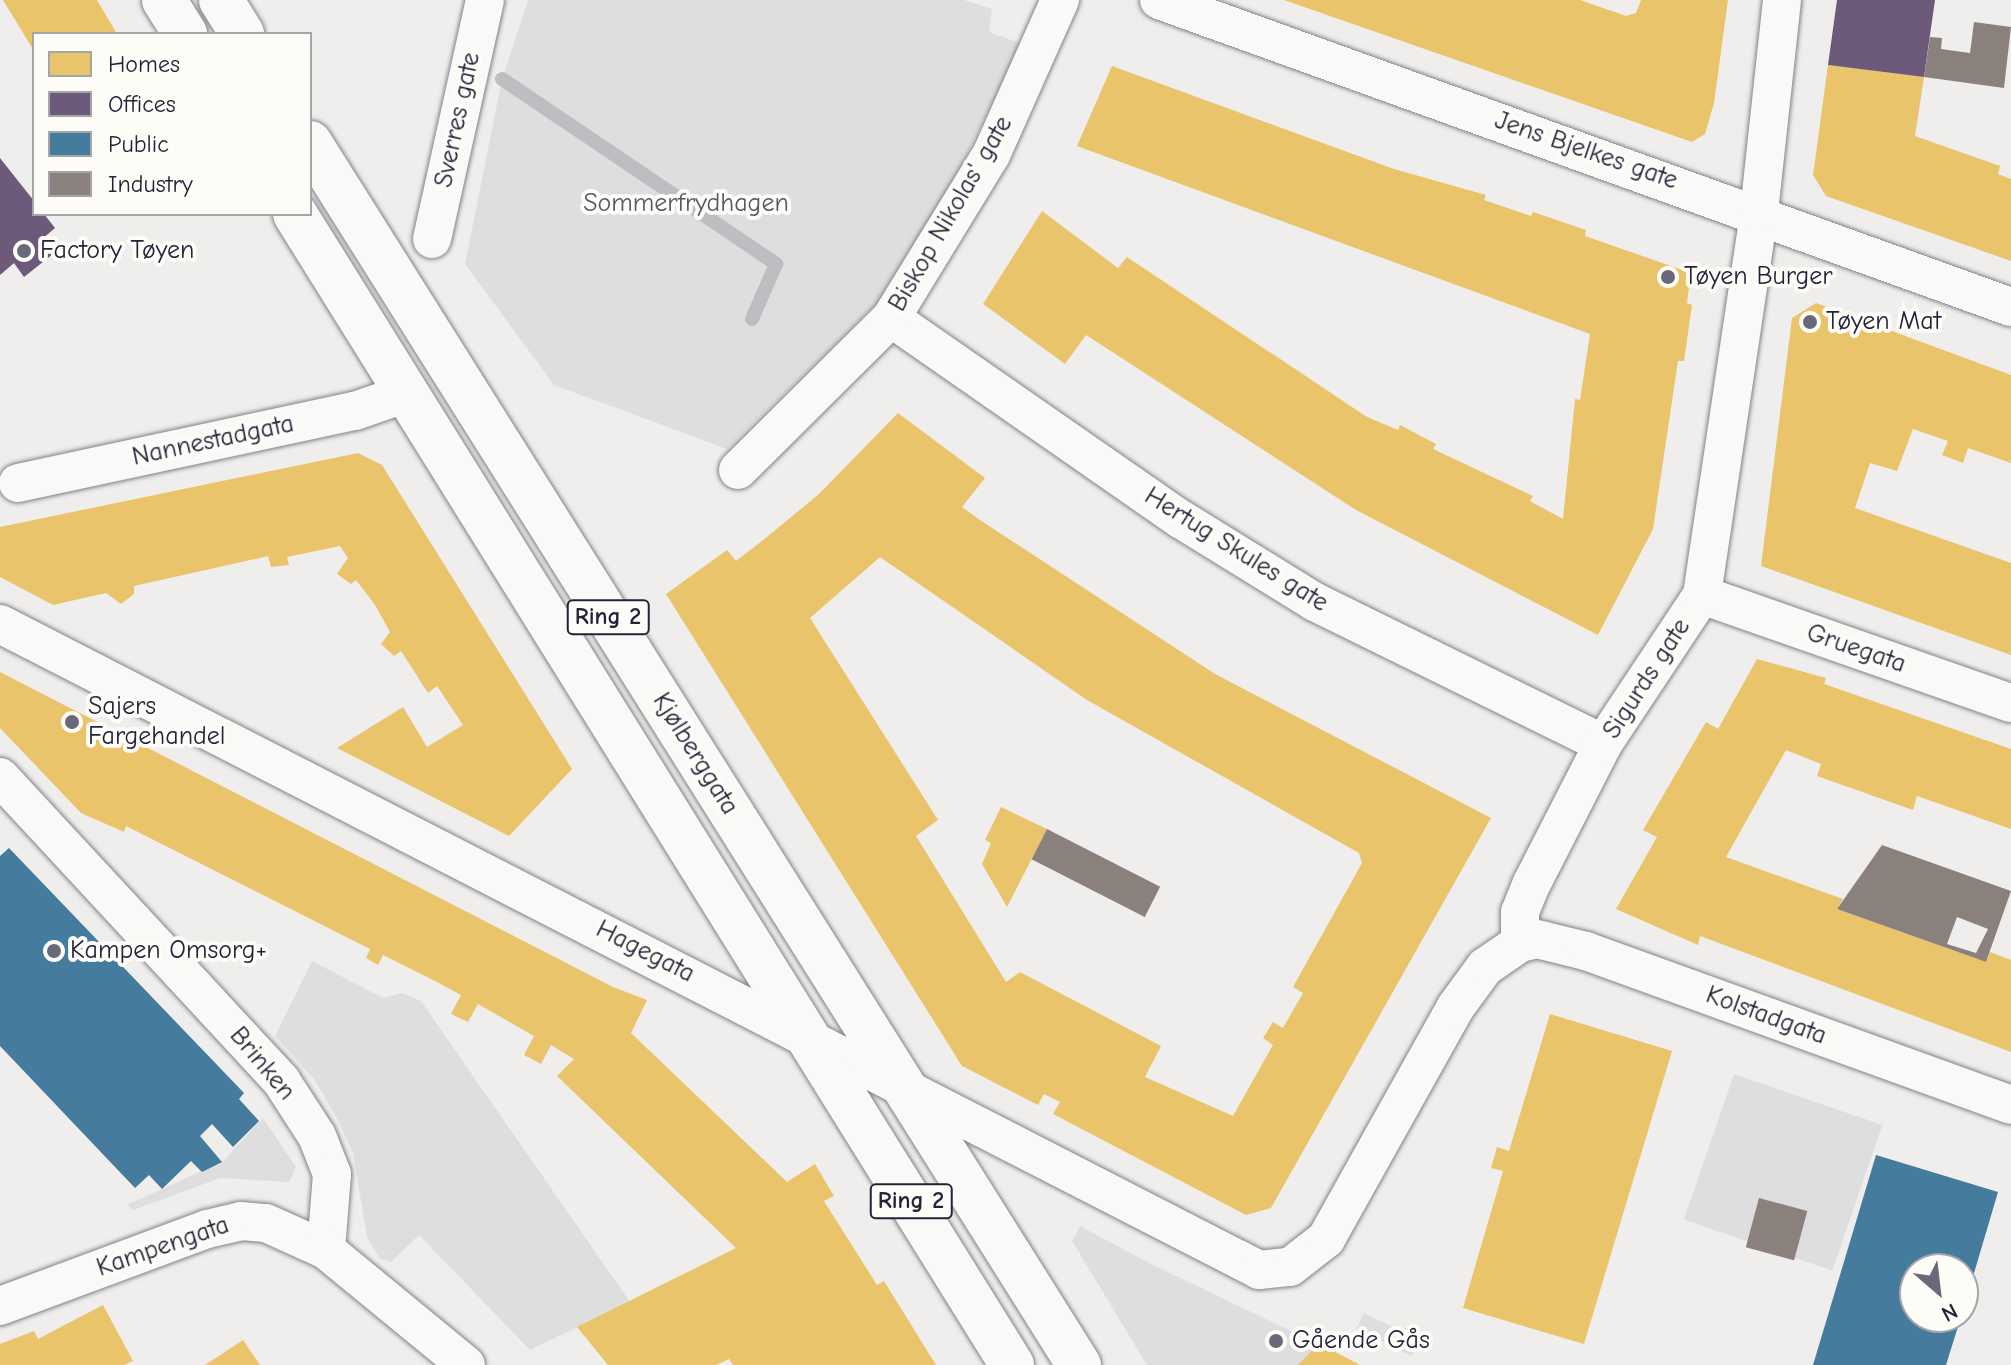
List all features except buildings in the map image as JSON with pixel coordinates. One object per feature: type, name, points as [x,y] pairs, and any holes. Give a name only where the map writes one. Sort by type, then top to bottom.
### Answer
[{"type":"main road","points":[[164,0],[184,32]]},
{"type":"main road","points":[[221,0],[241,32]]},
{"type":"main road","name":"Kjølberggata","points":[[312,146],[1079,1365]]},
{"type":"main road","name":"Kjølberggata","points":[[296,216],[1012,1365]]},
{"type":"street","name":"Sverres gate","points":[[432,239],[485,0]]},
{"type":"street","name":"Biskop Nikolas' gate","points":[[738,470],[891,318],[991,155],[1060,0]]},
{"type":"street","name":"Jens Bjelkes gate","points":[[1159,0],[1759,212],[2011,307]]},
{"type":"street","name":"Sigurds gate","points":[[1520,943],[1520,912],[1532,883],[1603,744],[1702,595],[1759,212],[1782,0]]},
{"type":"street","name":"Hertug Skules gate","points":[[891,318],[1182,520],[1315,602],[1603,744]]},
{"type":"street","name":"Nannestadgata","points":[[18,483],[355,411],[407,393]]},
{"type":"street","name":"Gruegata","points":[[1702,595],[2011,703]]},
{"type":"street","name":"Hagegata","points":[[0,624],[1259,1270],[1290,1267],[1317,1248],[1335,1226],[1464,996],[1495,958],[1520,943]]},
{"type":"street","name":"Brinken","points":[[0,777],[282,1082],[317,1136],[332,1174],[326,1250]]},
{"type":"street","name":"Kolstadgata","points":[[1520,943],[1537,939],[1586,951],[2011,1105]]},
{"type":"street","name":"Kampengata","points":[[0,1306],[229,1223],[266,1223],[326,1250]]},
{"type":"street","points":[[326,1250],[466,1365]]},
{"type":"green space","name":"Sommerfrydhagen","points":[[528,0],[964,0],[992,9],[989,32],[1022,44],[928,231],[876,304],[727,449],[554,385],[465,264],[502,79]]},
{"type":"green space","points":[[312,961],[383,998],[402,993],[421,1001],[630,1302],[530,1350],[419,1235],[391,1262],[380,1259],[367,1237],[353,1153],[338,1120],[314,1079],[275,1036]]},
{"type":"green space","points":[[1734,1074],[1882,1125],[1832,1271],[1684,1220]]},
{"type":"green space","points":[[263,1118],[296,1167],[289,1182],[220,1178],[133,1210],[127,1205],[222,1162]]},
{"type":"green space","points":[[1080,1226],[1151,1264],[1318,1344],[1298,1365],[1147,1365],[1072,1241]]},
{"type":"green space","points":[[1364,1313],[1420,1340],[1412,1356],[1356,1329]]},
{"type":"waterway","points":[[502,79],[776,264],[752,319]]},
{"type":"place","name":"Factory Tøyen","points":[[24,251]]},
{"type":"place","name":"Tøyen Burger","points":[[1668,277]]},
{"type":"place","name":"Tøyen Mat","points":[[1810,322]]},
{"type":"place","name":"Sajers Fargehandel","points":[[72,722]]},
{"type":"place","name":"Kampen Omsorg+","points":[[54,951]]},
{"type":"place","name":"Gående Gås","points":[[1276,1341]]}]
